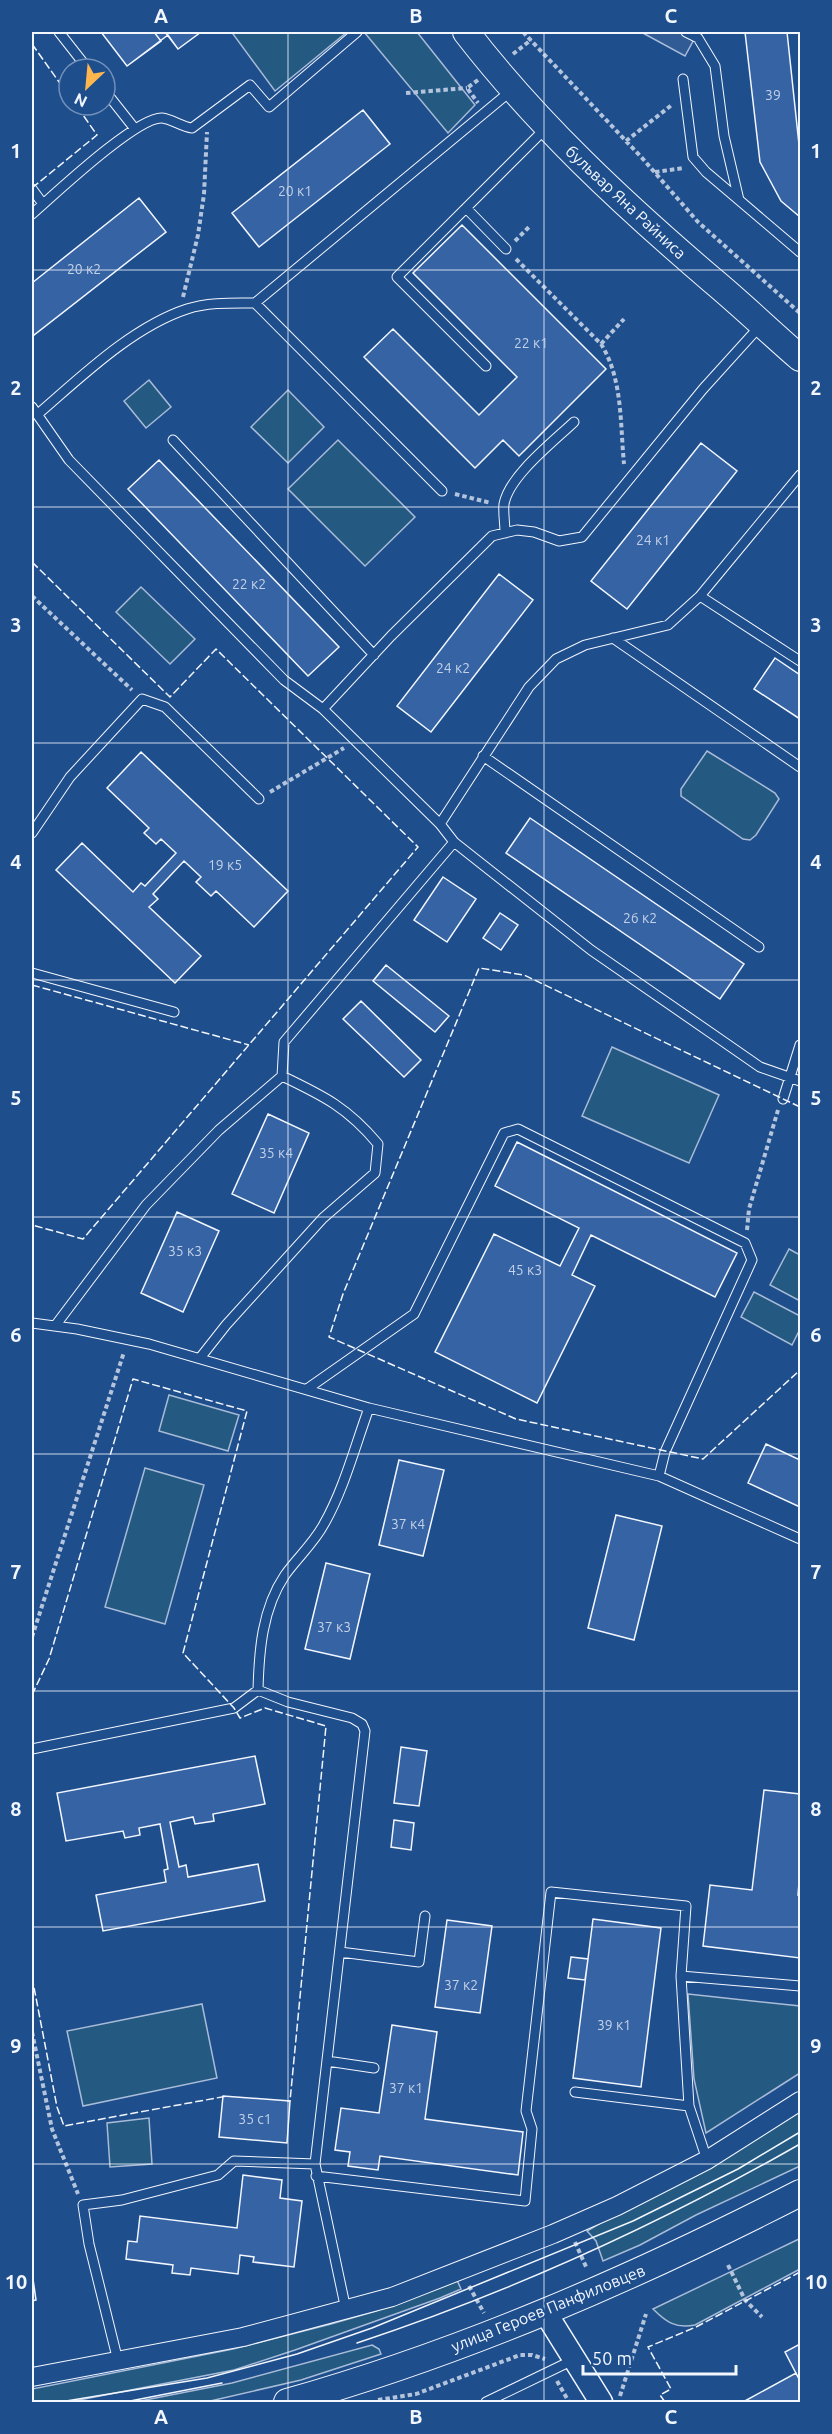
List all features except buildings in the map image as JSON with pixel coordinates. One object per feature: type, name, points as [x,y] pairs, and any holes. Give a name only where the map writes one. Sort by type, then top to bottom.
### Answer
[{"type":"main road","name":"бульвар Яна Райниса","points":[[473,34],[514,88],[583,164],[667,242],[801,358]]},
{"type":"main road","name":"улица Героев Панфиловцев","points":[[288,2403],[343,2391],[544,2312],[733,2228],[801,2193]]},
{"type":"street","points":[[32,2377],[243,2337],[392,2297],[553,2234],[617,2206],[707,2160],[801,2101]]},
{"type":"street","points":[[544,2312],[601,2403]]},
{"type":"lane","points":[[59,32],[79,57]]},
{"type":"lane","points":[[32,214],[96,158],[143,123],[162,118],[185,128],[192,128],[249,85],[269,107],[357,32]]},
{"type":"lane","points":[[686,32],[698,38],[715,66],[724,136],[739,200]]},
{"type":"lane","points":[[683,80],[693,157],[739,200],[801,252]]},
{"type":"lane","points":[[514,88],[255,303],[225,303],[188,309],[148,327],[34,410],[77,468],[284,680],[323,709],[440,824],[454,842],[619,969],[760,1067],[801,1081]]},
{"type":"lane","points":[[117,106],[135,129]]},
{"type":"lane","points":[[486,366],[397,277],[548,126]]},
{"type":"lane","points":[[32,189],[43,204]]},
{"type":"lane","points":[[466,208],[506,249]]},
{"type":"lane","points":[[255,303],[442,491]]},
{"type":"lane","points":[[323,709],[445,581],[492,536],[517,530],[534,532],[559,541],[582,537],[703,389],[761,324]]},
{"type":"lane","points":[[505,532],[504,506],[514,482],[574,422]]},
{"type":"lane","points":[[173,440],[374,655]]},
{"type":"lane","points":[[440,824],[529,687],[556,659],[585,645],[668,625],[700,596],[801,475]]},
{"type":"lane","points":[[700,596],[801,661]]},
{"type":"lane","points":[[613,638],[801,767]]},
{"type":"lane","points":[[32,834],[70,777],[142,699],[165,707],[259,799]]},
{"type":"lane","points":[[483,756],[759,947]]},
{"type":"lane","points":[[55,1326],[146,1205],[219,1130],[282,1076],[284,1042],[454,842]]},
{"type":"lane","points":[[32,973],[174,1012]]},
{"type":"lane","points":[[783,1099],[801,1045]]},
{"type":"lane","points":[[200,1358],[226,1325],[323,1218],[375,1173],[378,1144],[359,1122],[325,1097],[282,1076]]},
{"type":"lane","points":[[307,1389],[414,1314],[504,1133],[518,1129],[745,1243],[752,1260],[665,1452],[660,1476]]},
{"type":"lane","points":[[32,1323],[128,1339],[369,1408],[660,1476],[801,1539]]},
{"type":"lane","points":[[258,1690],[259,1649],[266,1618],[283,1578],[324,1526],[369,1408]]},
{"type":"lane","points":[[32,1749],[234,1707],[258,1690]]},
{"type":"lane","points":[[258,1690],[288,1702],[352,1718],[362,1724],[365,1731],[315,2164],[346,2310]]},
{"type":"lane","points":[[316,2176],[525,2201],[532,2129],[526,2111],[551,1892],[686,1906],[681,1976],[689,2106],[707,2160]]},
{"type":"lane","points":[[340,1952],[419,1962],[425,1916]]},
{"type":"lane","points":[[681,1976],[801,1986]]},
{"type":"lane","points":[[327,2061],[374,2068]]},
{"type":"lane","points":[[575,2092],[689,2106]]},
{"type":"lane","points":[[118,2361],[89,2244],[82,2205],[122,2200],[218,2175],[234,2161],[315,2164]]},
{"type":"lane","points":[[486,2403],[574,2359]]},
{"type":"path","points":[[523,32],[655,172],[698,222],[801,313]]},
{"type":"path","points":[[406,93],[467,88]]},
{"type":"path","points":[[626,141],[685,95]]},
{"type":"path","points":[[180,312],[198,235],[204,194],[208,117]]},
{"type":"path","points":[[655,172],[701,166]]},
{"type":"path","points":[[506,249],[601,344],[615,373],[626,483]]},
{"type":"path","points":[[601,344],[624,320]]},
{"type":"path","points":[[442,491],[504,506]]},
{"type":"path","points":[[32,596],[142,699]]},
{"type":"path","points":[[259,799],[355,741]]},
{"type":"path","points":[[745,1243],[749,1209],[783,1099]]},
{"type":"path","points":[[32,1637],[128,1339]]},
{"type":"path","points":[[32,2032],[52,2129],[82,2205]]},
{"type":"path","points":[[573,2237],[587,2269]]},
{"type":"path","points":[[728,2265],[745,2300],[762,2317]]},
{"type":"path","points":[[467,2282],[484,2314]]},
{"type":"path","points":[[618,2403],[646,2314]]},
{"type":"path","points":[[376,2400],[416,2394],[520,2355],[532,2355],[544,2358],[569,2403]]},
{"type":"shaded area","points":[[236,32],[347,32],[275,91],[233,34]]},
{"type":"shaded area","points":[[364,32],[417,32],[475,105],[448,133]]},
{"type":"shaded area","points":[[641,32],[698,32],[685,56]]},
{"type":"shaded area","points":[[149,380],[171,407],[146,428],[124,401]]},
{"type":"shaded area","points":[[288,390],[324,427],[288,463],[251,427]]},
{"type":"shaded area","points":[[338,440],[415,517],[365,566],[288,489]]},
{"type":"shaded area","points":[[141,587],[195,639],[170,664],[116,612]]},
{"type":"shaded area","points":[[707,751],[775,793],[779,799],[756,835],[750,840],[743,839],[681,796],[681,789]]},
{"type":"shaded area","points":[[612,1047],[719,1095],[689,1163],[582,1116]]},
{"type":"shaded area","points":[[789,1249],[800,1255],[800,1301],[770,1285]]},
{"type":"shaded area","points":[[754,1292],[800,1316],[800,1329],[792,1345],[741,1317]]},
{"type":"shaded area","points":[[169,1395],[239,1415],[228,1451],[159,1431]]},
{"type":"shaded area","points":[[145,1468],[204,1485],[165,1624],[105,1607]]},
{"type":"shaded area","points":[[688,1994],[800,2006],[800,2073],[706,2133],[694,2079]]},
{"type":"shaded area","points":[[202,2004],[217,2078],[83,2106],[67,2031]]},
{"type":"shaded area","points":[[800,2111],[800,2166],[603,2261],[596,2241],[587,2231],[656,2190]]},
{"type":"shaded area","points":[[149,2118],[152,2164],[110,2167],[107,2123]]},
{"type":"shaded area","points":[[799,2239],[800,2269],[695,2325],[677,2325],[662,2318],[653,2309]]},
{"type":"shaded area","points":[[456,2278],[461,2289],[440,2298],[234,2370],[69,2402],[32,2402],[32,2389],[233,2349],[331,2324],[376,2311]]},
{"type":"shaded area","points":[[372,2345],[379,2349],[381,2354],[301,2380],[206,2402],[135,2402],[232,2383]]},
{"type":"tram line","points":[[60,2402],[207,2378],[297,2354],[372,2328],[633,2221],[738,2169],[800,2132]]},
{"type":"tram line","points":[[357,2343],[472,2302],[584,2254],[693,2202],[800,2144]]},
{"type":"tram line","points":[[125,2402],[222,2383]]},
{"type":"fence","points":[[32,44],[57,79]]},
{"type":"fence","points":[[32,188],[97,135],[84,117]]},
{"type":"fence","points":[[32,562],[170,697],[216,649],[418,847],[83,1239],[32,1225]]},
{"type":"fence","points":[[800,1107],[524,975],[479,968],[343,1294],[329,1337],[516,1419],[703,1459],[800,1370]]},
{"type":"fence","points":[[32,985],[249,1045]]},
{"type":"fence","points":[[32,1695],[49,1659],[133,1379],[247,1411],[183,1653],[234,1708],[240,1718],[265,1708],[326,1726],[290,2101],[287,2101]]},
{"type":"fence","points":[[32,1977],[57,2107],[64,2126],[227,2096]]},
{"type":"fence","points":[[665,2402],[660,2395],[671,2389],[648,2347],[696,2327],[800,2272]]}]
